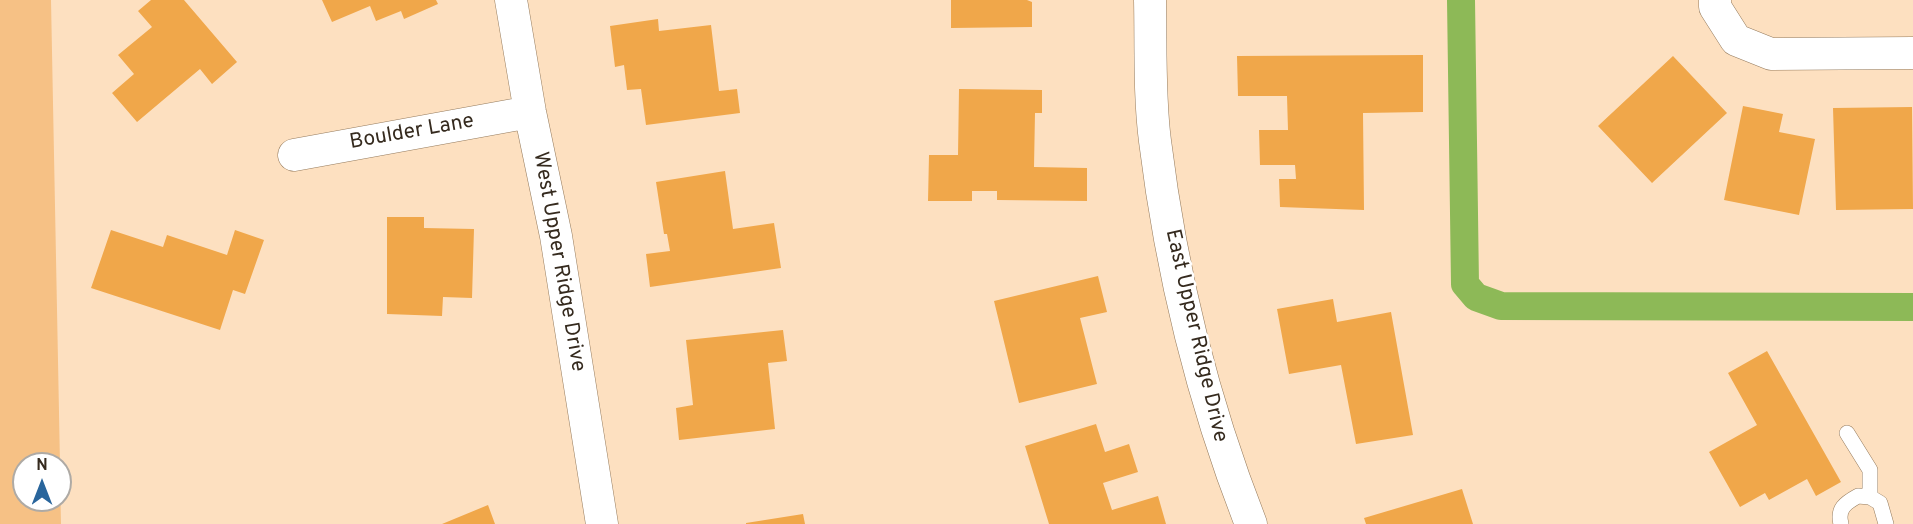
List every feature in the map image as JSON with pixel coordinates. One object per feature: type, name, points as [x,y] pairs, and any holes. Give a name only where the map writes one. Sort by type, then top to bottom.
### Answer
[{"type":"street","name":"West Upper Ridge Drive","points":[[511,0],[530,112],[556,236],[602,524]]},
{"type":"street","name":"East Upper Ridge Drive","points":[[1150,0],[1154,140],[1178,282],[1223,454],[1251,524]]},
{"type":"street","points":[[1715,0],[1715,7],[1736,40],[1771,54],[1913,53]]},
{"type":"street","name":"Boulder Lane","points":[[294,155],[530,112]]},
{"type":"lane","points":[[1847,433],[1870,470],[1870,497]]},
{"type":"lane","points":[[1840,524],[1839,513],[1843,506],[1858,496],[1870,497],[1880,503],[1886,524]]},
{"type":"shaded area","points":[[0,0],[51,0],[60,452],[12,452],[12,512],[61,512],[61,524],[0,524]]},
{"type":"building","points":[[151,0],[184,0],[237,62],[212,84],[200,69],[137,122],[112,93],[134,74],[118,55],[152,27],[138,11]]},
{"type":"building","points":[[322,0],[436,0],[438,4],[404,19],[401,11],[376,21],[370,6],[332,22]]},
{"type":"building","points":[[951,0],[1027,0],[1032,2],[1032,27],[951,28]]},
{"type":"building","points":[[658,19],[659,31],[711,25],[719,91],[737,89],[740,113],[646,125],[641,89],[627,90],[624,65],[615,67],[610,26]]},
{"type":"building","points":[[1423,55],[1423,112],[1363,113],[1364,210],[1280,207],[1279,179],[1296,179],[1295,165],[1260,165],[1259,130],[1288,130],[1287,96],[1238,96],[1237,56]]},
{"type":"building","points":[[1673,56],[1727,113],[1652,183],[1598,126]]},
{"type":"building","points":[[959,89],[1042,90],[1042,113],[1035,113],[1034,167],[1087,168],[1087,201],[997,200],[997,191],[972,191],[972,201],[928,201],[929,155],[958,155]]},
{"type":"building","points":[[1743,106],[1783,114],[1779,132],[1815,139],[1799,215],[1724,200]]},
{"type":"building","points":[[1912,107],[1913,209],[1836,210],[1833,108]]},
{"type":"building","points":[[725,171],[733,229],[774,223],[781,268],[650,287],[646,254],[670,251],[667,234],[664,234],[656,182]]},
{"type":"building","points":[[387,217],[424,217],[424,228],[474,229],[472,298],[443,297],[442,316],[387,314]]},
{"type":"building","points":[[111,230],[163,247],[167,235],[227,255],[235,230],[264,240],[245,294],[233,290],[220,330],[91,288]]},
{"type":"building","points":[[1098,276],[1107,312],[1080,318],[1097,384],[1019,403],[994,301]]},
{"type":"building","points":[[1333,299],[1337,322],[1391,312],[1413,435],[1356,444],[1341,365],[1289,374],[1277,309]]},
{"type":"building","points":[[783,330],[787,361],[768,363],[775,429],[679,440],[676,408],[693,405],[686,340]]},
{"type":"building","points":[[1767,351],[1841,482],[1816,496],[1807,479],[1769,500],[1765,493],[1740,507],[1709,452],[1757,425],[1728,373]]},
{"type":"building","points":[[1096,424],[1105,452],[1129,444],[1138,472],[1103,483],[1112,510],[1158,496],[1166,524],[1049,524],[1025,446]]},
{"type":"building","points":[[1462,489],[1473,524],[1366,524],[1364,518]]},
{"type":"building","points":[[488,505],[495,524],[442,524]]},
{"type":"building","points":[[803,514],[805,524],[746,524],[746,523]]},
{"type":"waterway","points":[[1461,0],[1465,284],[1476,297],[1501,306],[1913,307]]}]
